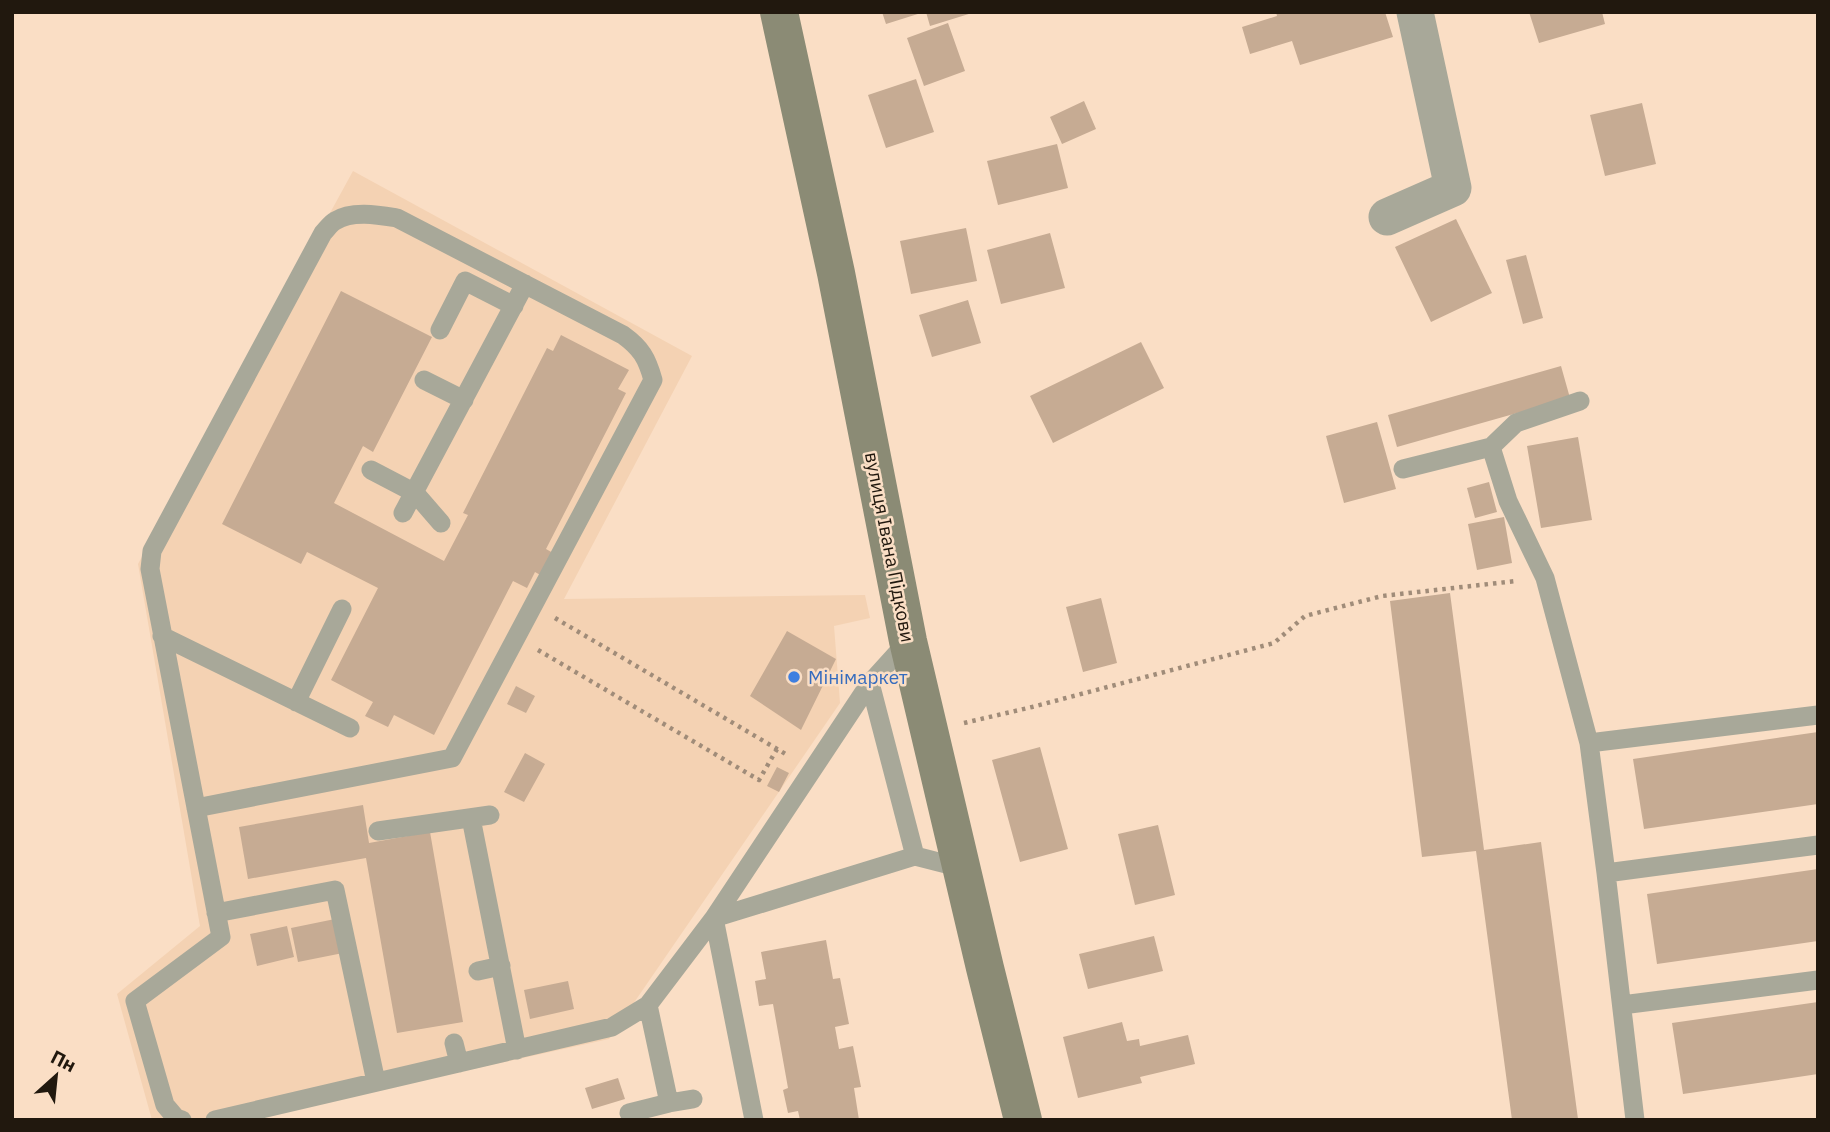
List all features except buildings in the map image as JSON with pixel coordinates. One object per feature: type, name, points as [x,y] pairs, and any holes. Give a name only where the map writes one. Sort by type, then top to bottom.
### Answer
[{"type":"street","name":"вулиця Івана Підкови","points":[[779,12],[836,273],[908,641],[1023,1120]]},
{"type":"street","points":[[1387,217],[1453,188],[1415,12]]},
{"type":"lane","points":[[182,1120],[176,1118],[165,1105],[135,1000],[221,937],[162,636],[150,569],[152,551],[323,233],[336,220],[352,215],[375,214],[397,218],[637,344],[649,362],[653,380],[452,758],[196,808]]},
{"type":"lane","points":[[440,330],[465,281],[514,306]]},
{"type":"lane","points":[[403,513],[525,284]]},
{"type":"lane","points":[[424,380],[464,400]]},
{"type":"lane","points":[[1403,469],[1491,446],[1516,423],[1580,401]]},
{"type":"lane","points":[[1491,446],[1508,501],[1545,578],[1589,743],[1636,1120]]},
{"type":"lane","points":[[371,470],[415,493],[441,523]]},
{"type":"lane","points":[[296,702],[342,609]]},
{"type":"lane","points":[[162,636],[350,728]]},
{"type":"lane","points":[[215,1120],[612,1027],[648,1005],[714,918],[870,683],[908,641]]},
{"type":"lane","points":[[870,683],[915,856]]},
{"type":"lane","points":[[1589,743],[1818,715]]},
{"type":"lane","points":[[378,831],[480,817],[501,966],[517,1049]]},
{"type":"lane","points":[[1606,873],[1818,845]]},
{"type":"lane","points":[[714,918],[915,856],[961,868]]},
{"type":"lane","points":[[216,914],[335,890],[376,1082]]},
{"type":"lane","points":[[714,918],[754,1120]]},
{"type":"lane","points":[[478,971],[501,966]]},
{"type":"lane","points":[[1622,1005],[1818,980]]},
{"type":"lane","points":[[648,1005],[669,1104]]},
{"type":"lane","points":[[454,1043],[458,1063]]},
{"type":"lane","points":[[629,1113],[693,1099]]},
{"type":"path","points":[[929,731],[1032,707],[1274,643],[1305,615],[1382,596],[1545,578]]},
{"type":"path","points":[[533,605],[813,769]]},
{"type":"path","points":[[516,637],[759,780],[778,749]]},
{"type":"shaded area","points":[[353,171],[692,356],[564,599],[865,595],[870,618],[834,626],[840,703],[609,1039],[240,1120],[152,1120],[117,994],[200,926],[138,564]]},
{"type":"place","name":"Мінімаркет","points":[[794,677]]}]
